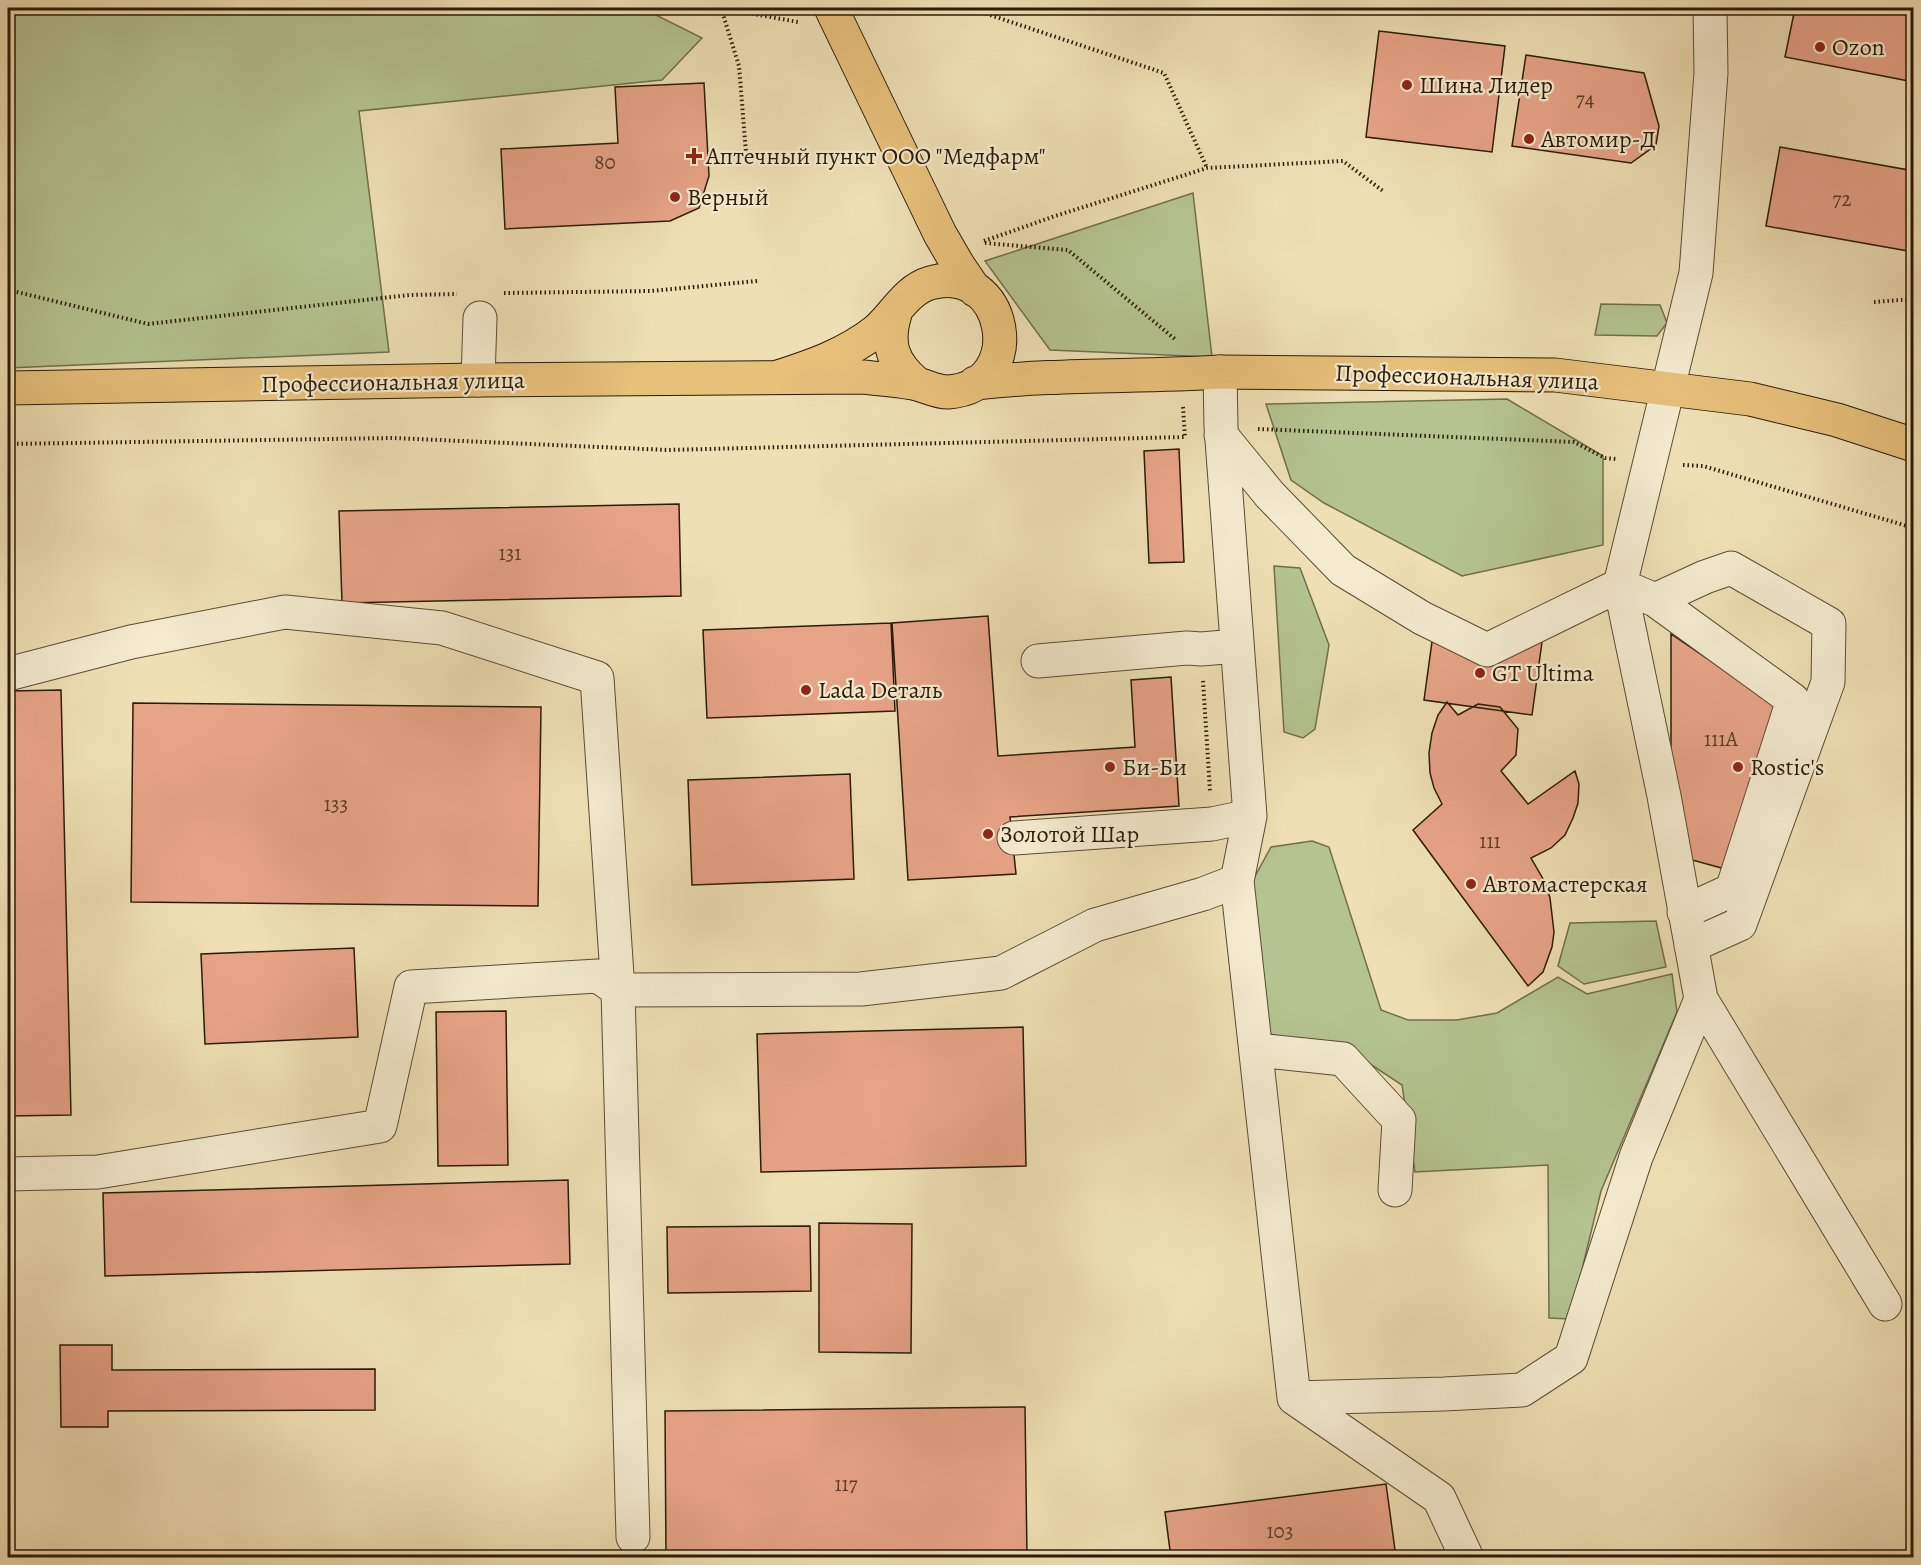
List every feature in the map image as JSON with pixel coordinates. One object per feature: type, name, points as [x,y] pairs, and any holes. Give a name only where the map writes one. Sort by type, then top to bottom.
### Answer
[{"type":"main road","points":[[831,8],[944,242],[975,290]]},
{"type":"main road","points":[[905,302],[928,260],[926,227],[916,186]]},
{"type":"main road","name":"Профессиональная улица","points":[[778,377],[824,362],[853,347],[930,283],[945,281],[960,283],[975,290],[987,300],[1000,328],[1025,354],[1051,368],[1084,375]]},
{"type":"main road","name":"Профессиональная улица","points":[[905,302],[890,329],[895,360],[904,373],[916,383],[930,390],[946,392],[962,389],[975,383],[1018,378],[1084,375],[1220,372],[1555,375],[1750,399],[1837,420],[1914,445]]},
{"type":"main road","points":[[975,383],[988,372],[996,359],[1000,344],[1000,328]]},
{"type":"main road","name":"Профессиональная улица","points":[[8,388],[778,377],[863,377],[916,383]]},
{"type":"lane","points":[[1710,8],[1711,73],[1696,273],[1670,388],[1620,585],[1664,796],[1701,999],[1885,1304]]},
{"type":"lane","points":[[473,306],[478,380]]},
{"type":"lane","points":[[1220,372],[1221,431],[1250,816],[1237,881],[1294,1398],[1439,1498],[1467,1557]]},
{"type":"lane","points":[[1221,431],[1270,495],[1343,570],[1422,618],[1486,650],[1620,585],[1655,600],[1793,700],[1732,890],[1684,912]]},
{"type":"lane","points":[[1655,600],[1731,567],[1828,624],[1827,682],[1740,924],[1691,946]]},
{"type":"lane","points":[[8,674],[131,642],[285,612],[442,628],[597,678],[618,990],[633,1537]]},
{"type":"lane","points":[[1038,662],[1187,648],[1237,646]]},
{"type":"lane","points":[[1014,838],[1212,824],[1250,816]]},
{"type":"lane","points":[[8,1174],[98,1172],[380,1126],[411,987],[598,976],[618,990],[861,989],[1001,974],[1095,925],[1203,894],[1237,881]]},
{"type":"lane","points":[[1294,1398],[1522,1390],[1571,1358],[1636,1157],[1701,999]]},
{"type":"lane","points":[[1256,1050],[1343,1059],[1399,1120],[1395,1190]]},
{"type":"path","points":[[747,165],[739,66],[721,8],[798,22]]},
{"type":"path","points":[[969,8],[1164,73],[1207,168]]},
{"type":"path","points":[[1184,437],[1181,374],[1176,340],[1068,250],[981,242],[1207,168],[1343,161],[1383,191]]},
{"type":"path","points":[[501,294],[651,291],[757,281]]},
{"type":"path","points":[[8,292],[13,291],[148,324],[409,295],[473,306]]},
{"type":"path","points":[[1874,302],[1914,299]]},
{"type":"path","points":[[8,444],[393,438],[668,450],[1184,437],[1190,440],[1221,431],[1574,442],[1605,458],[1703,466],[1914,528]]},
{"type":"path","points":[[1201,649],[1212,824]]},
{"type":"green space","points":[[8,8],[642,8],[702,38],[662,80],[359,111],[389,352],[8,368]]},
{"type":"green space","points":[[1193,193],[1212,357],[1050,350],[985,261]]},
{"type":"green space","points":[[1601,304],[1660,305],[1667,323],[1657,336],[1595,335]]},
{"type":"green space","points":[[1507,399],[1603,456],[1603,545],[1462,576],[1324,503],[1291,480],[1266,404]]},
{"type":"green space","points":[[1274,566],[1300,568],[1329,645],[1315,729],[1303,738],[1284,732]]},
{"type":"green space","points":[[1312,841],[1329,847],[1381,1010],[1408,1020],[1457,1020],[1497,1013],[1558,977],[1587,994],[1672,974],[1677,1012],[1601,1191],[1570,1319],[1549,1318],[1548,1165],[1415,1172],[1402,1085],[1355,1054],[1270,1034],[1253,880],[1271,847]]},
{"type":"green space","points":[[1656,921],[1666,967],[1584,984],[1558,966],[1570,923]]},
{"type":"building","points":[[1795,8],[1914,8],[1914,82],[1785,57]]},
{"type":"building","points":[[1379,31],[1505,46],[1492,152],[1366,137]]},
{"type":"building","points":[[1526,55],[1644,73],[1659,126],[1656,145],[1631,163],[1512,146]]},
{"type":"building","points":[[704,83],[709,176],[699,208],[670,221],[505,229],[501,149],[618,143],[615,87]]},
{"type":"building","points":[[1780,147],[1914,171],[1914,252],[1766,226]]},
{"type":"building","points":[[1179,449],[1184,562],[1149,563],[1144,451]]},
{"type":"building","points":[[679,504],[681,596],[342,603],[339,511]]},
{"type":"building","points":[[988,616],[998,756],[1135,747],[1131,680],[1171,677],[1179,806],[1010,817],[1016,874],[908,880],[892,623]]},
{"type":"building","points":[[891,623],[895,711],[707,718],[703,630]]},
{"type":"building","points":[[1434,627],[1542,642],[1532,715],[1424,700]]},
{"type":"building","points":[[1671,634],[1780,708],[1729,870],[1681,857],[1671,770]]},
{"type":"building","points":[[61,690],[71,1115],[8,1116],[8,691]]},
{"type":"building","points":[[1447,702],[1458,715],[1478,704],[1500,707],[1518,729],[1516,755],[1501,771],[1528,804],[1575,771],[1579,784],[1578,803],[1565,835],[1551,848],[1531,858],[1546,884],[1554,932],[1552,947],[1543,972],[1528,986],[1413,830],[1442,804],[1430,773],[1429,753],[1438,715]]},
{"type":"building","points":[[133,703],[541,707],[538,906],[131,902]]},
{"type":"building","points":[[850,774],[854,879],[692,885],[688,780]]},
{"type":"building","points":[[354,948],[358,1037],[205,1044],[201,954]]},
{"type":"building","points":[[506,1011],[508,1165],[438,1166],[436,1012]]},
{"type":"building","points":[[1023,1027],[1026,1166],[761,1172],[757,1034]]},
{"type":"building","points":[[568,1180],[570,1264],[105,1276],[103,1193]]},
{"type":"building","points":[[9,1218],[11,1509],[8,1509]]},
{"type":"building","points":[[819,1223],[912,1224],[911,1353],[819,1352]]},
{"type":"building","points":[[810,1226],[811,1291],[668,1293],[667,1227]]},
{"type":"building","points":[[60,1345],[112,1345],[112,1370],[375,1369],[375,1410],[108,1411],[108,1427],[61,1427]]},
{"type":"building","points":[[1025,1407],[1027,1558],[666,1558],[665,1411]]},
{"type":"building","points":[[1386,1484],[1395,1550],[1337,1558],[1171,1558],[1165,1512]]},
{"type":"place","name":"Ozon","points":[[1820,47]]},
{"type":"place","name":"Шина Лидер","points":[[1407,85]]},
{"type":"place","name":"Автомир-Д","points":[[1529,139]]},
{"type":"place","name":"Аптечный пункт ООО \"Медфарм\"","points":[[694,156]]},
{"type":"place","name":"Верный","points":[[675,197]]},
{"type":"place","name":"GT Ultima","points":[[1480,673]]},
{"type":"place","name":"Lada Dеталь","points":[[806,690]]},
{"type":"place","name":"Би-Би","points":[[1110,767]]},
{"type":"place","name":"Rostic's","points":[[1738,767]]},
{"type":"place","name":"Золотой Шар","points":[[988,834]]},
{"type":"place","name":"Автомастерская","points":[[1471,884]]}]
